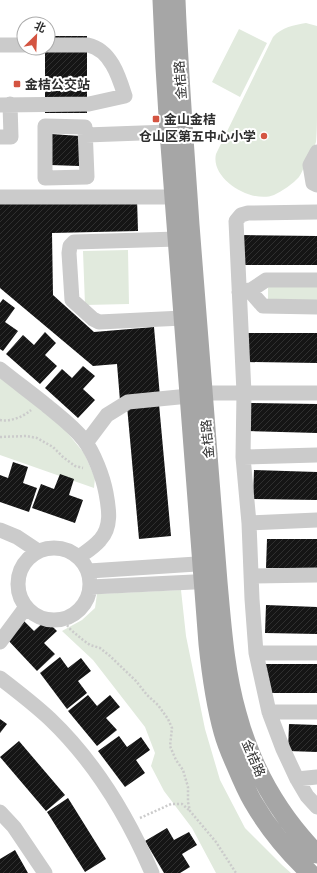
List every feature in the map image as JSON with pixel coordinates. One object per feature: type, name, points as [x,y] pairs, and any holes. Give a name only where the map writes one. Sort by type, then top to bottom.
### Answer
[{"type":"main road","points":[[162,0],[165,67],[183,318],[196,394]]},
{"type":"main road","name":"金桔路","points":[[176,0],[196,394],[210,572],[224,637],[231,687],[244,737],[253,761],[265,784],[293,827],[317,854]]},
{"type":"main road","points":[[210,572],[208,644],[217,710],[230,754],[252,801],[281,842],[298,862],[310,873]]},
{"type":"street","points":[[0,45],[16,45]]},
{"type":"street","points":[[0,137],[11,137],[5,104],[89,104],[125,96],[118,73],[111,62],[100,50],[94,46],[88,45],[56,45]]},
{"type":"street","points":[[86,135],[170,132]]},
{"type":"street","points":[[317,152],[310,165],[313,183],[317,186]]},
{"type":"street","points":[[0,197],[174,198]]},
{"type":"street","points":[[317,212],[248,212],[241,215],[236,221],[244,291],[243,457],[249,522],[256,653],[269,712],[283,750],[297,779],[307,796],[317,808]]},
{"type":"street","points":[[178,238],[74,242],[70,246],[69,253],[72,300],[93,319],[99,322],[183,318]]},
{"type":"street","points":[[244,291],[251,290],[266,280],[317,280]]},
{"type":"street","points":[[244,291],[263,306],[317,307]]},
{"type":"street","points":[[0,369],[61,417],[75,430],[86,444],[101,472],[108,505],[109,518],[107,527],[102,539],[79,557]]},
{"type":"street","points":[[86,444],[107,415],[128,402],[196,394],[317,393]]},
{"type":"street","points":[[243,457],[317,456]]},
{"type":"street","points":[[249,522],[317,520]]},
{"type":"street","points":[[0,530],[16,537],[38,551]]},
{"type":"street","points":[[52,547],[64,548],[75,553],[79,557],[89,571],[91,587],[90,595],[85,605],[66,619],[54,620],[41,618],[30,612],[22,602],[18,590],[18,578],[22,566],[30,556],[38,551],[52,547]]},
{"type":"street","points":[[89,571],[210,572]]},
{"type":"street","points":[[91,587],[210,572]]},
{"type":"street","points":[[251,576],[317,575]]},
{"type":"street","points":[[0,642],[26,607]]},
{"type":"street","points":[[256,653],[317,653]]},
{"type":"street","points":[[0,678],[33,704],[50,720],[68,738],[86,760],[119,807],[146,858],[152,873]]},
{"type":"street","points":[[269,712],[317,712]]},
{"type":"street","points":[[297,779],[317,777]]},
{"type":"street","points":[[0,812],[14,827],[45,873]]},
{"type":"path","points":[[0,420],[6,421],[25,415],[40,400]]},
{"type":"path","points":[[0,437],[26,436],[37,438],[53,447],[75,466],[101,472]]},
{"type":"path","points":[[62,619],[71,630],[83,640],[90,645],[100,648],[110,656],[136,681],[168,718],[172,728],[170,746],[176,760],[183,770],[188,786],[188,802],[190,811]]},
{"type":"path","points":[[128,824],[171,804],[182,804],[190,811],[216,842],[236,873]]},
{"type":"shaded area","name":"仓山区第五中心小学","points":[[306,23],[317,26],[316,142],[300,175],[280,192],[265,197],[244,193],[234,187],[219,172],[216,163],[216,154],[273,37],[284,29]]},
{"type":"shaded area","points":[[239,29],[267,43],[240,97],[212,82]]},
{"type":"shaded area","points":[[128,250],[129,304],[85,305],[83,251]]},
{"type":"shaded area","points":[[268,285],[317,286],[317,300],[268,300]]},
{"type":"shaded area","points":[[0,375],[65,430],[84,453],[95,478],[94,488],[0,455]]},
{"type":"shaded area","points":[[181,590],[186,636],[205,729],[220,780],[245,828],[291,873],[216,873],[192,828],[164,791],[151,766],[155,753],[145,727],[93,660],[62,631],[82,620],[95,608],[97,594]]},
{"type":"building","points":[[56,36],[87,36],[87,113],[45,113],[45,56],[56,56]]},
{"type":"building","points":[[51,134],[80,136],[79,166],[50,165]]},
{"type":"building","points":[[137,199],[138,231],[52,233],[53,295],[94,332],[154,327],[160,397],[120,401],[117,364],[93,366],[0,288],[0,202]]},
{"type":"building","points":[[242,235],[317,236],[317,265],[242,265]]},
{"type":"building","points":[[3,299],[15,308],[5,322],[18,331],[3,351],[0,349],[0,303]]},
{"type":"building","points":[[45,332],[56,343],[45,355],[57,366],[40,384],[6,354],[23,335],[34,345]]},
{"type":"building","points":[[246,333],[317,333],[317,363],[246,362]]},
{"type":"building","points":[[83,366],[95,376],[83,389],[95,400],[78,418],[45,388],[62,369],[72,378]]},
{"type":"building","points":[[248,403],[317,404],[317,433],[247,431]]},
{"type":"building","points":[[159,404],[171,536],[139,539],[127,406]]},
{"type":"building","points":[[13,462],[28,467],[23,483],[37,488],[29,512],[0,502],[0,475],[8,478]]},
{"type":"building","points":[[254,470],[317,472],[317,500],[253,499]]},
{"type":"building","points":[[60,474],[74,479],[69,495],[83,500],[75,523],[32,508],[41,484],[54,489]]},
{"type":"building","points":[[267,539],[317,539],[317,568],[266,568]]},
{"type":"building","points":[[266,605],[317,607],[317,634],[265,633]]},
{"type":"building","points":[[46,620],[57,631],[44,643],[55,654],[37,671],[6,638],[24,621],[34,631]]},
{"type":"building","points":[[60,657],[68,668],[81,658],[91,671],[78,681],[87,693],[67,709],[40,673]]},
{"type":"building","points":[[266,664],[317,664],[317,693],[266,693]]},
{"type":"building","points":[[88,695],[97,706],[110,695],[120,707],[106,718],[117,730],[97,746],[68,711]]},
{"type":"building","points":[[0,719],[7,724],[0,733]]},
{"type":"building","points":[[289,724],[317,725],[317,752],[288,751]]},
{"type":"building","points":[[119,736],[127,747],[141,737],[150,750],[136,760],[145,773],[125,787],[98,751]]},
{"type":"building","points":[[19,741],[65,795],[46,811],[0,757]]},
{"type":"building","points":[[68,798],[106,859],[85,872],[47,812]]},
{"type":"building","points":[[167,828],[174,840],[189,832],[197,845],[182,854],[190,867],[180,873],[164,873],[145,841]]},
{"type":"building","points":[[15,850],[28,873],[0,873],[0,859]]},
{"type":"place","name":"金桔公交站","points":[[17,84]]},
{"type":"place","name":"金山金桔","points":[[156,119]]},
{"type":"place","name":"仓山区第五中心小学","points":[[264,136]]}]
